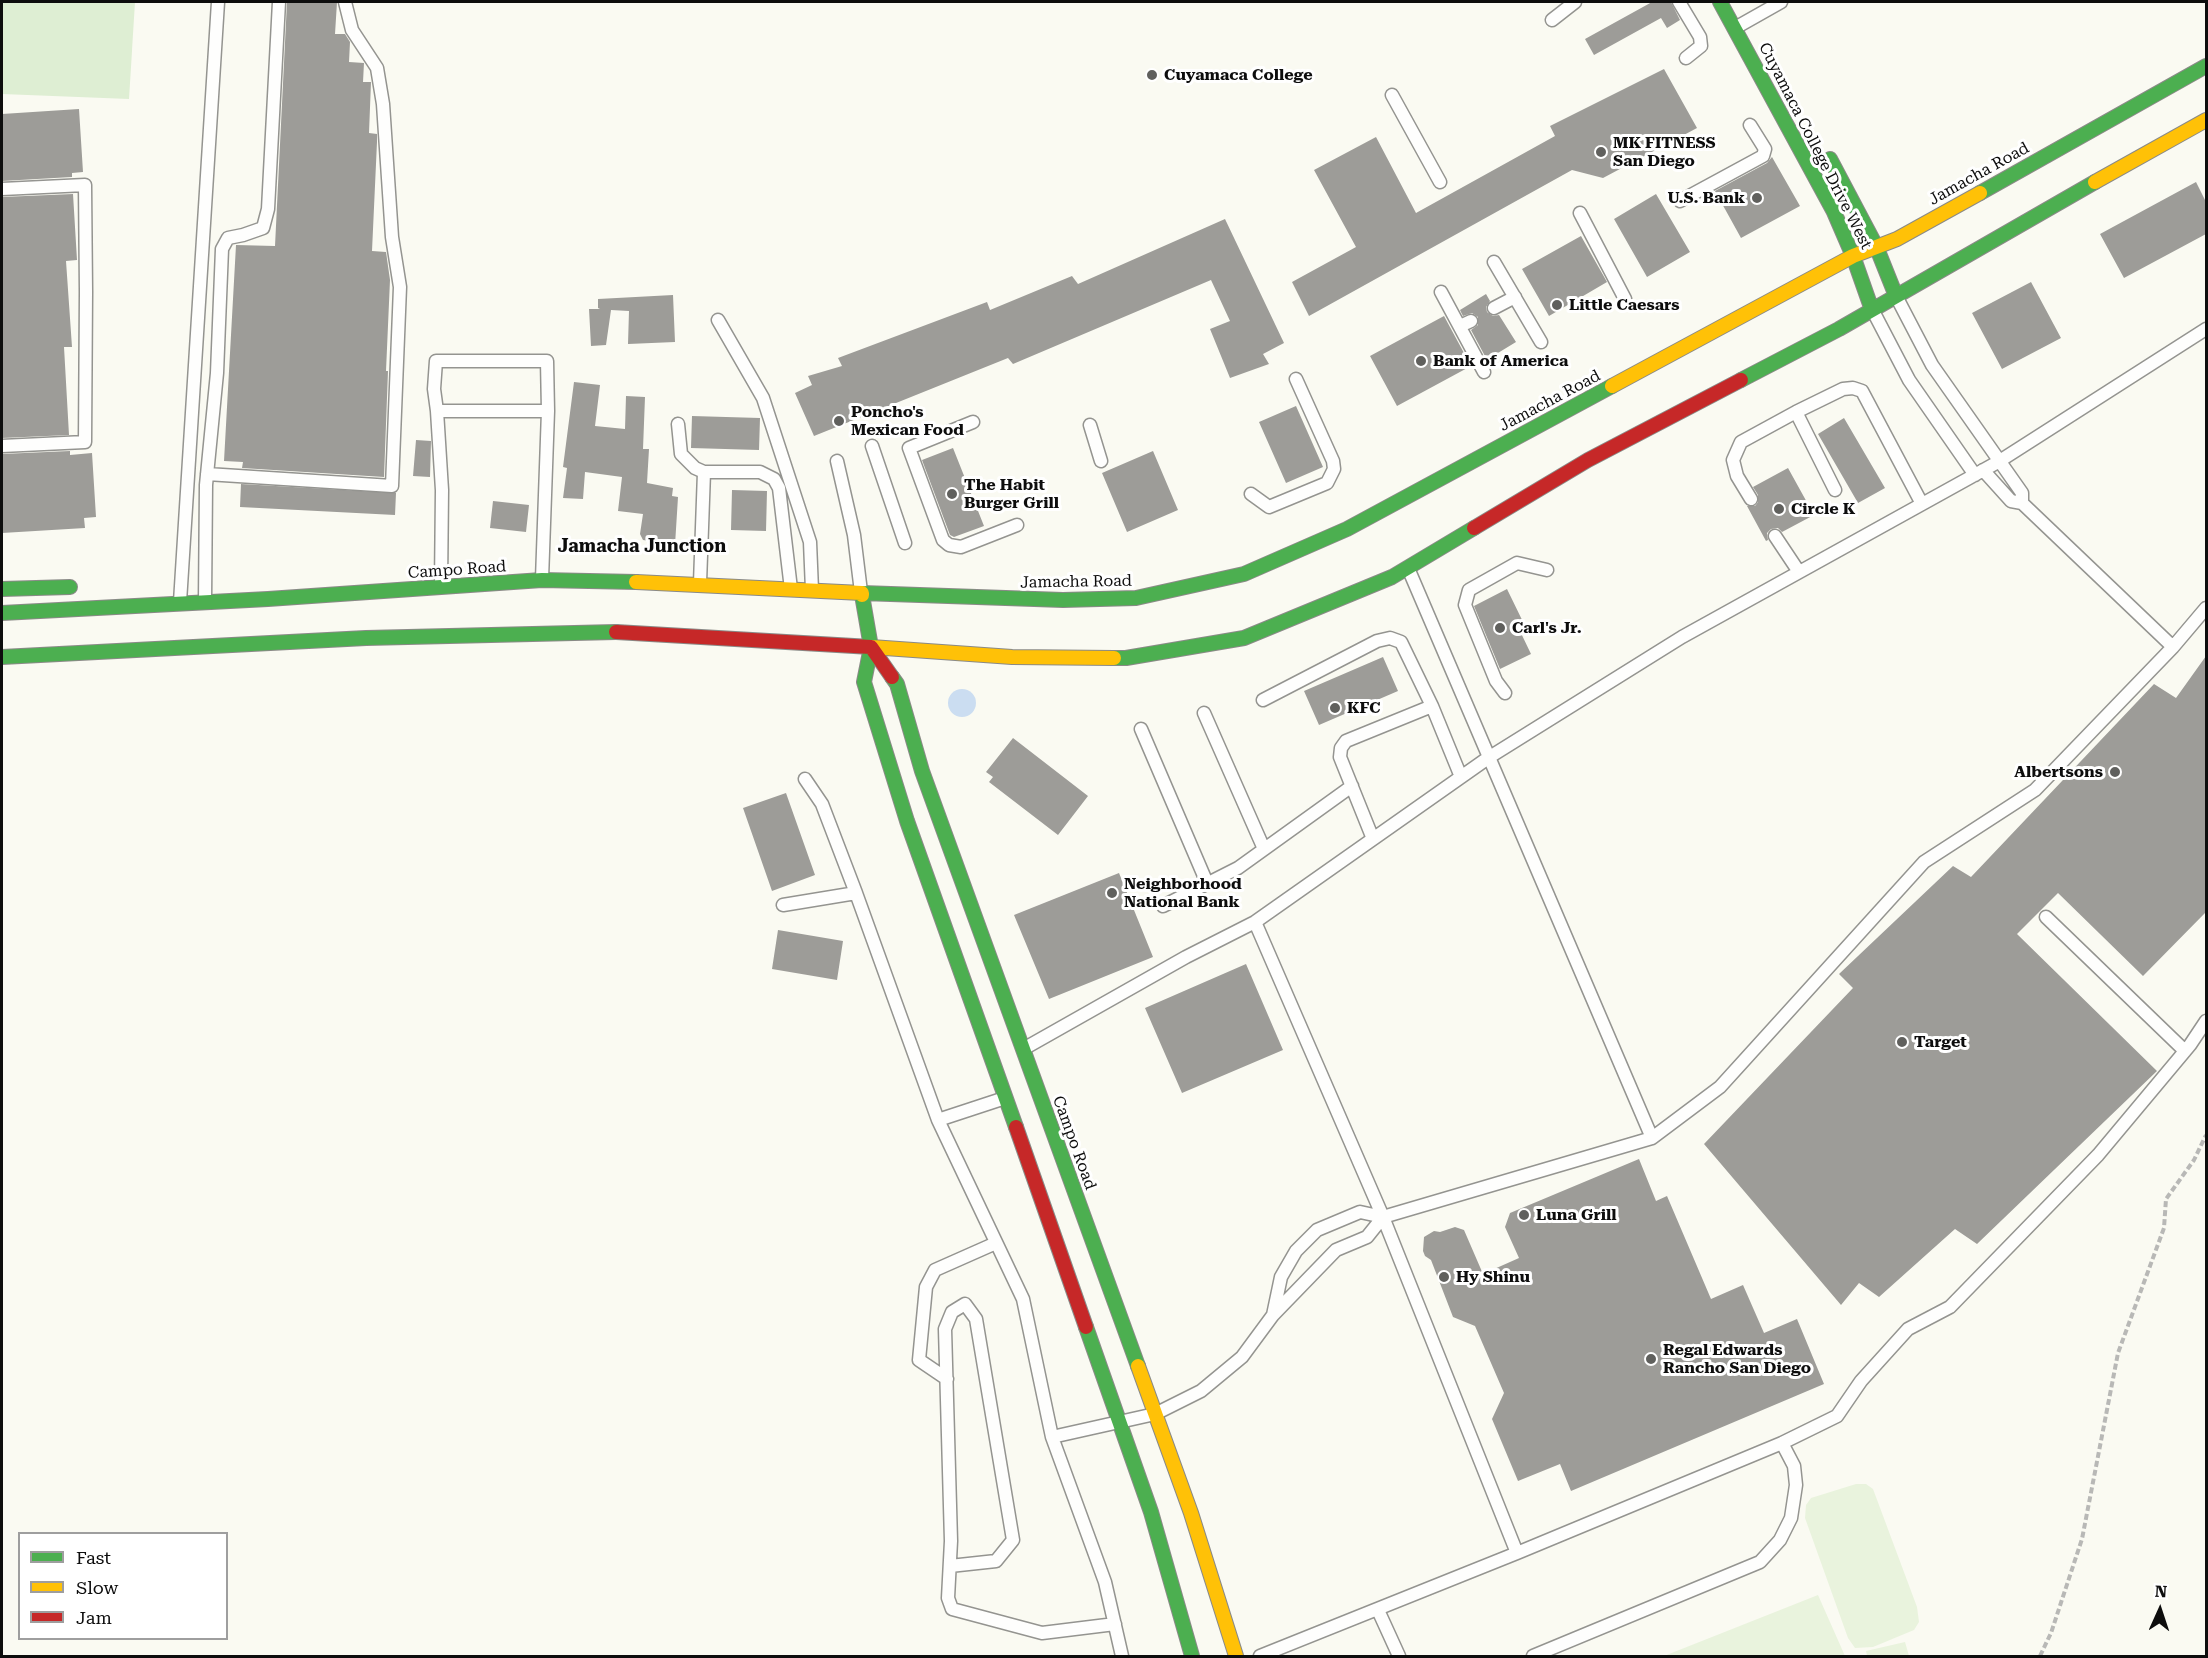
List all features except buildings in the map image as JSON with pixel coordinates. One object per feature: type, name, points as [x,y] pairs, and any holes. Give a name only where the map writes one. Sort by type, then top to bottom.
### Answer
[{"type":"main road","name":"Cuyamaca College Drive West","points":[[1720,2],[1824,194],[1853,256],[1872,310]]},
{"type":"main road","name":"Jamacha Road","points":[[862,593],[1063,600],[1136,598],[1244,574],[1347,529],[1853,256],[1897,239],[2206,66]]},
{"type":"main road","points":[[2,657],[366,638],[599,631],[1012,657],[1126,658],[1244,638],[1392,578],[1588,460],[1829,335],[2202,126]]},
{"type":"main road","name":"Cuyamaca College Drive West","points":[[1825,151],[1876,246],[1896,296]]},
{"type":"main road","name":"Campo Road","points":[[2,613],[180,604],[542,580],[862,593],[871,647],[864,682],[907,821],[1121,1423],[1151,1512],[1192,1656]]},
{"type":"main road","points":[[2,589],[83,587]]},
{"type":"main road","points":[[102,593],[140,606]]},
{"type":"main road","name":"Campo Road","points":[[871,647],[897,684],[922,771],[1191,1513],[1236,1656]]},
{"type":"lane","points":[[180,604],[218,2]]},
{"type":"lane","points":[[205,602],[207,474],[217,373],[222,249],[228,238],[263,228],[268,209],[279,2]]},
{"type":"lane","points":[[207,474],[392,486],[400,287],[392,237],[383,104],[377,68],[352,30],[345,2]]},
{"type":"lane","points":[[1552,20],[1575,2]]},
{"type":"lane","points":[[1679,2],[1700,37],[1701,46],[1686,58]]},
{"type":"lane","points":[[1735,28],[1781,2]]},
{"type":"lane","points":[[1392,95],[1440,182]]},
{"type":"lane","points":[[1680,201],[1763,156],[1765,149],[1750,125]]},
{"type":"lane","points":[[2,189],[85,185],[86,292],[85,442],[2,446]]},
{"type":"lane","points":[[1580,213],[1625,299]]},
{"type":"lane","points":[[1494,262],[1541,342]]},
{"type":"lane","points":[[1441,292],[1465,323],[1484,372]]},
{"type":"lane","points":[[1896,296],[1932,365],[1998,462],[2022,493],[2022,503]]},
{"type":"lane","points":[[1494,308],[1515,297]]},
{"type":"lane","points":[[1872,310],[1909,380],[1979,473],[2011,501],[2022,503],[2173,648]]},
{"type":"lane","points":[[718,320],[763,398],[810,542],[812,591]]},
{"type":"lane","points":[[1023,1049],[1186,957],[1255,922],[1488,758],[1682,637],[1998,462],[2206,329]]},
{"type":"lane","points":[[441,588],[442,490],[434,389],[436,361],[547,361],[548,411],[542,580]]},
{"type":"lane","points":[[1251,494],[1269,507],[1327,483],[1334,469],[1333,461],[1296,379]]},
{"type":"lane","points":[[1751,499],[1737,476],[1733,460],[1741,442],[1843,389],[1853,388],[1862,391],[1922,504]]},
{"type":"lane","points":[[437,411],[548,411]]},
{"type":"lane","points":[[1796,412],[1835,490]]},
{"type":"lane","points":[[973,422],[909,448],[943,540],[949,545],[961,547],[1017,525]]},
{"type":"lane","points":[[678,424],[681,454],[695,468],[704,472],[760,472],[774,479],[779,488],[791,590]]},
{"type":"lane","points":[[1090,425],[1101,461]]},
{"type":"lane","points":[[872,446],[905,543]]},
{"type":"lane","points":[[837,461],[854,535],[862,593]]},
{"type":"lane","points":[[700,587],[704,472]]},
{"type":"lane","points":[[1775,536],[1799,572]]},
{"type":"lane","points":[[1505,693],[1496,681],[1465,605],[1469,590],[1517,563],[1547,570]]},
{"type":"lane","points":[[1408,568],[1652,1138]]},
{"type":"lane","points":[[1273,1315],[1281,1276],[1296,1251],[1317,1230],[1360,1212],[1383,1218],[1652,1138],[1720,1087],[1924,862],[2035,790],[2173,648],[2206,608]]},
{"type":"lane","points":[[1263,700],[1377,641],[1390,638],[1401,642],[1432,706],[1461,777]]},
{"type":"lane","points":[[1373,839],[1340,757],[1341,747],[1346,741],[1432,706]]},
{"type":"lane","points":[[1204,713],[1264,849]]},
{"type":"lane","points":[[1141,729],[1207,884]]},
{"type":"lane","points":[[805,778],[822,804],[938,1120],[1023,1299],[1052,1437],[1105,1582],[1122,1656]]},
{"type":"lane","points":[[1163,906],[1238,868],[1352,786]]},
{"type":"lane","points":[[783,905],[856,893]]},
{"type":"lane","points":[[2046,917],[2185,1051]]},
{"type":"lane","points":[[1255,922],[1383,1218],[1517,1553]]},
{"type":"lane","points":[[1260,1656],[1378,1610],[1782,1443],[1837,1416],[1861,1381],[1908,1329],[1950,1307],[2098,1155],[2185,1051],[2206,1021]]},
{"type":"lane","points":[[938,1120],[1006,1098]]},
{"type":"lane","points":[[1052,1437],[1155,1414],[1201,1391],[1242,1356],[1273,1315],[1336,1250],[1367,1237],[1383,1218]]},
{"type":"lane","points":[[947,1379],[919,1360],[926,1287],[935,1270],[996,1243]]},
{"type":"lane","points":[[950,1566],[996,1561],[1014,1540],[976,1319],[965,1304],[952,1312],[945,1329],[951,1540],[948,1598],[952,1610],[1042,1633],[1115,1624]]},
{"type":"lane","points":[[1533,1656],[1760,1562],[1780,1540],[1791,1518],[1796,1485],[1794,1466],[1782,1443]]},
{"type":"lane","points":[[1378,1610],[1399,1656]]},
{"type":"path","points":[[2040,1656],[2051,1633],[2082,1539],[2118,1353],[2164,1228],[2166,1199],[2194,1160],[2206,1135]]},
{"type":"green space","points":[[2,2],[135,2],[129,99],[2,94]]},
{"type":"green space","points":[[1856,1484],[1866,1484],[1873,1489],[1917,1607],[1919,1622],[1914,1630],[1873,1647],[1855,1648],[1848,1638],[1805,1518],[1806,1505],[1811,1498]]},
{"type":"green space","points":[[1818,1595],[1845,1656],[1664,1656]]},
{"type":"green space","points":[[1905,1642],[1909,1656],[1867,1656],[1866,1651]]},
{"type":"water","points":[[962,689],[972,693],[976,703],[972,713],[962,717],[952,713],[948,703],[952,693]]},
{"type":"traffic: fast","points":[[1720,2],[1834,212],[1853,256],[1872,310]]},
{"type":"traffic: fast","points":[[1980,193],[2206,66]]},
{"type":"traffic: fast","points":[[1830,159],[1876,246],[1896,296]]},
{"type":"traffic: fast","points":[[1741,380],[1839,329],[2095,182]]},
{"type":"traffic: fast","points":[[862,593],[1063,600],[1136,598],[1244,574],[1347,529],[1612,386]]},
{"type":"traffic: fast","points":[[1114,658],[1126,658],[1244,638],[1392,577],[1474,528]]},
{"type":"traffic: fast","points":[[2,613],[268,599],[542,580],[636,582]]},
{"type":"traffic: fast","points":[[2,589],[70,587]]},
{"type":"traffic: fast","points":[[862,595],[871,647],[864,682],[907,821],[1016,1127]]},
{"type":"traffic: fast","points":[[2,657],[366,638],[616,632]]},
{"type":"traffic: fast","points":[[892,677],[897,684],[922,771],[1138,1366]]},
{"type":"traffic: fast","points":[[1086,1327],[1151,1512],[1192,1656]]},
{"type":"traffic: slow","points":[[2095,182],[2206,120]]},
{"type":"traffic: slow","points":[[1612,386],[1853,256],[1897,239],[1980,193]]},
{"type":"traffic: slow","points":[[636,582],[862,593],[862,595]]},
{"type":"traffic: slow","points":[[871,647],[1012,657],[1114,658]]},
{"type":"traffic: slow","points":[[1138,1366],[1191,1513],[1236,1656]]},
{"type":"traffic: jam","points":[[1474,528],[1588,460],[1741,380]]},
{"type":"traffic: jam","points":[[616,632],[871,647],[892,677]]},
{"type":"traffic: jam","points":[[1016,1127],[1086,1327]]},
{"type":"place","name":"Cuyamaca College","points":[[1152,75]]},
{"type":"place","name":"MK FITNESS San Diego","points":[[1601,152]]},
{"type":"place","name":"U.S. Bank","points":[[1757,198]]},
{"type":"place","name":"Little Caesars","points":[[1557,305]]},
{"type":"place","name":"Bank of America","points":[[1421,361]]},
{"type":"place","name":"Poncho's Mexican Food","points":[[839,421]]},
{"type":"place","name":"The Habit Burger Grill","points":[[952,494]]},
{"type":"place","name":"Circle K","points":[[1779,509]]},
{"type":"place","name":"Carl's Jr.","points":[[1500,628]]},
{"type":"place","name":"KFC","points":[[1335,708]]},
{"type":"place","name":"Albertsons","points":[[2115,772]]},
{"type":"place","name":"Neighborhood National Bank","points":[[1112,893]]},
{"type":"place","name":"Target","points":[[1902,1042]]},
{"type":"place","name":"Luna Grill","points":[[1524,1215]]},
{"type":"place","name":"Hy Shinu","points":[[1444,1277]]},
{"type":"place","name":"Regal Edwards Rancho San Diego","points":[[1651,1359]]},
{"type":"district","name":"Jamacha Junction","points":[[642,547]]}]
